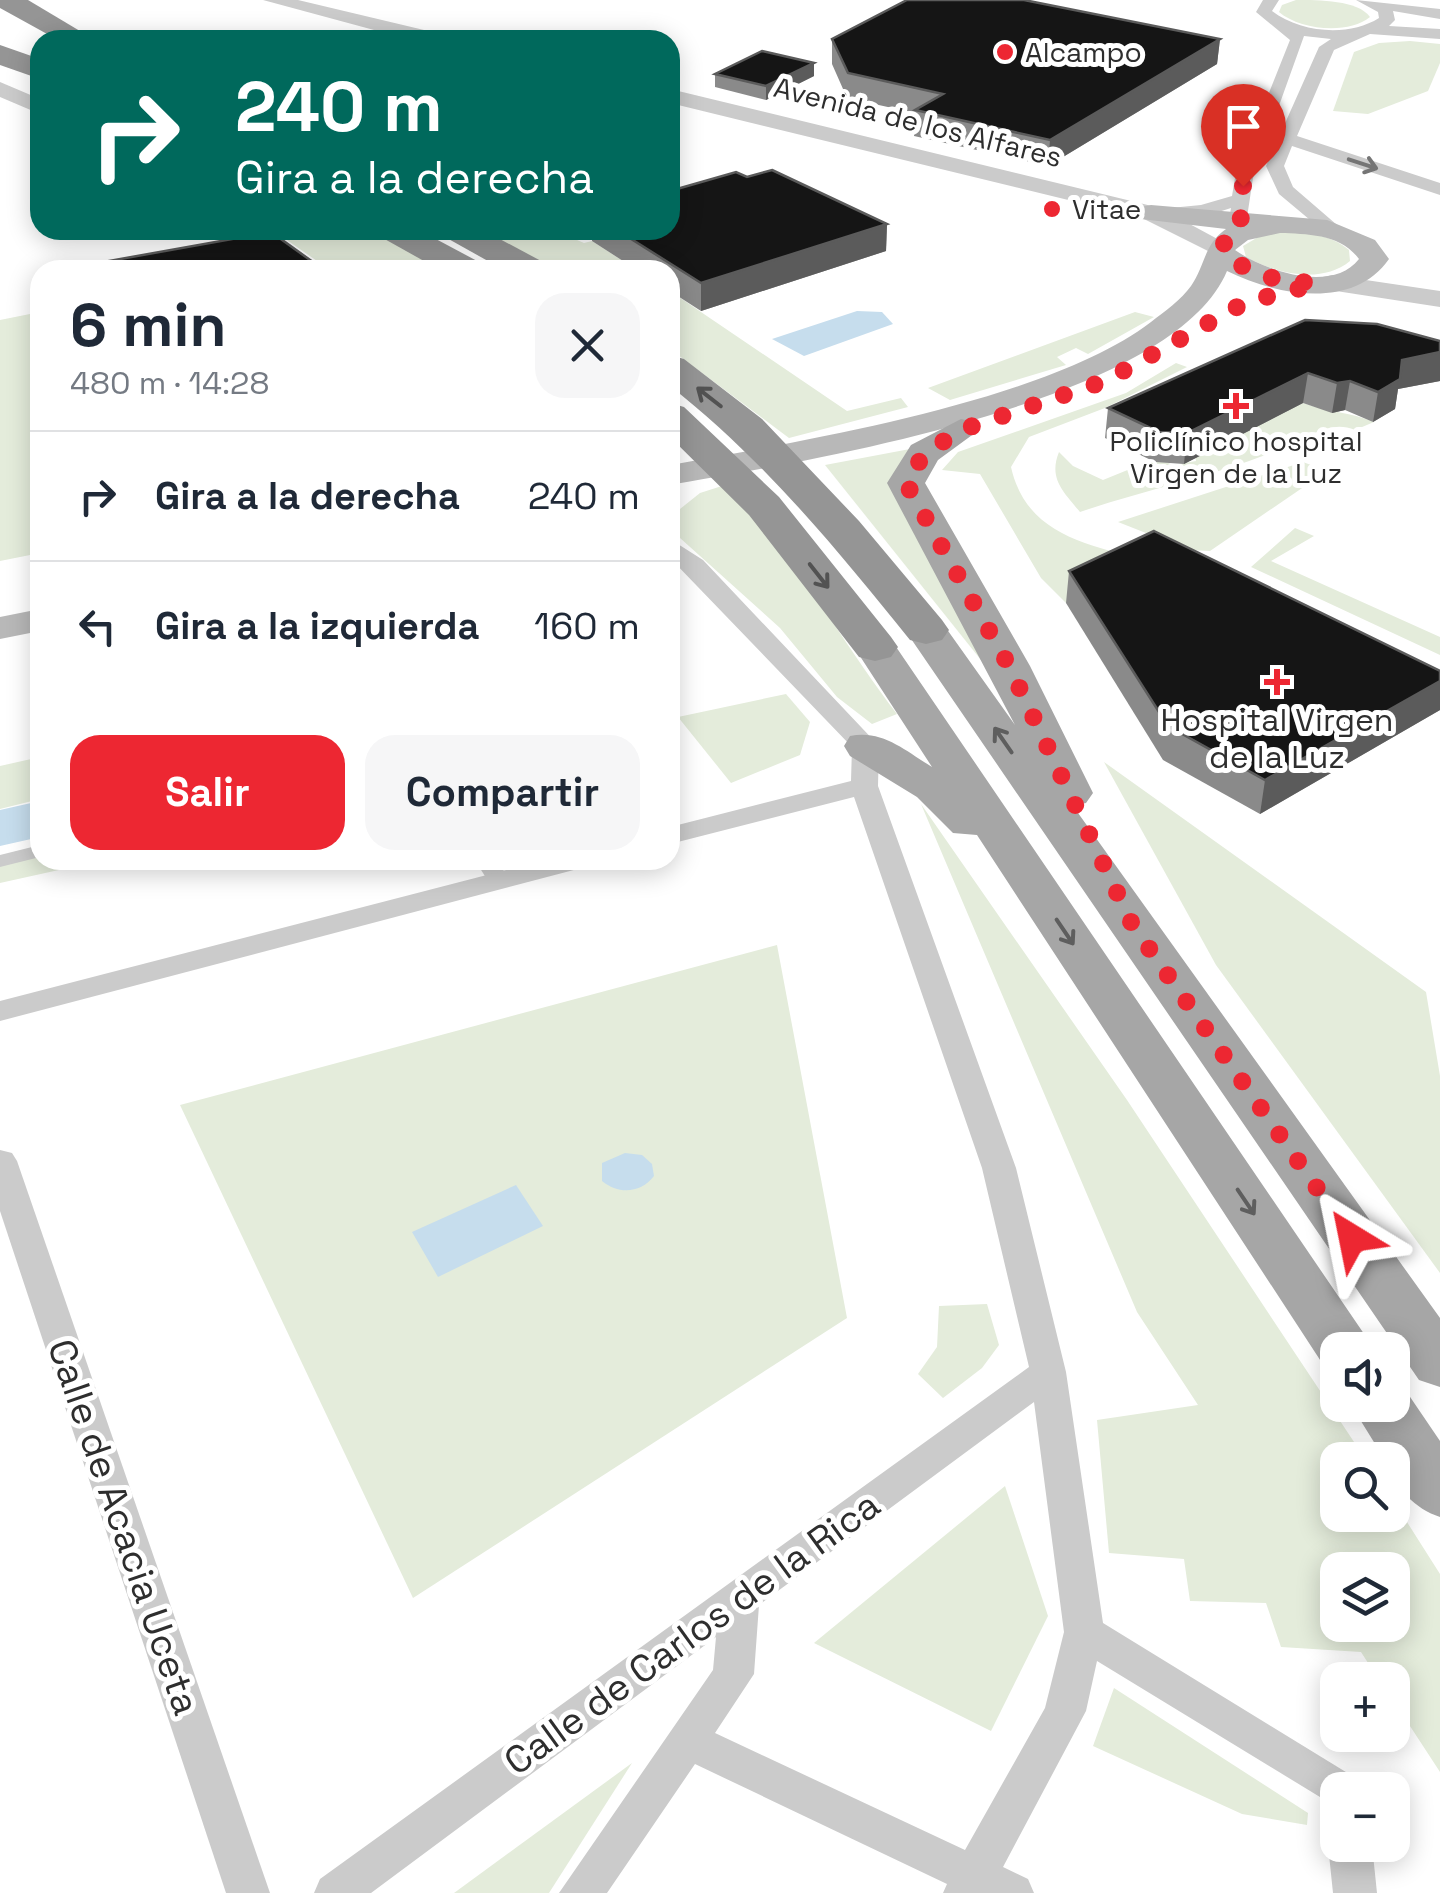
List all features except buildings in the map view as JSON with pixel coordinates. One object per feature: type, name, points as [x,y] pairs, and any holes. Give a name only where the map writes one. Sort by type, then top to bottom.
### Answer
[{"type":"highway","points":[[7,0],[62,30]]},
{"type":"highway","points":[[0,9],[44,30]]},
{"type":"highway","points":[[0,31],[30,45]]},
{"type":"highway","points":[[0,54],[30,66]]},
{"type":"highway","points":[[411,240],[448,260]]},
{"type":"highway","points":[[475,240],[512,260]]},
{"type":"highway","points":[[680,375],[748,428],[812,494],[926,630]]},
{"type":"highway","points":[[684,426],[764,506],[875,647]]},
{"type":"main road","points":[[680,492],[725,479],[961,430],[1105,381],[1240,304],[1367,272],[1374,260],[1359,241],[1335,231],[1274,225],[1234,232],[1151,214]]},
{"type":"main road","points":[[1234,232],[1260,276],[1325,283]]},
{"type":"main road","points":[[680,473],[910,425],[1063,380],[1178,317],[1208,288],[1234,232]]},
{"type":"main road","points":[[961,430],[924,454],[906,483],[1009,666],[1132,924]]},
{"type":"main road","points":[[0,607],[30,601]]},
{"type":"main road","points":[[0,628],[30,622]]},
{"type":"main road","points":[[926,630],[1440,1364]]},
{"type":"main road","points":[[875,647],[1333,1332]]},
{"type":"main road","points":[[865,766],[933,787],[1029,878]]},
{"type":"main road","points":[[1393,1422],[1440,1492]]},
{"type":"street","points":[[273,0],[397,30]]},
{"type":"street","points":[[1234,232],[1250,160],[1298,39],[1264,12],[1271,0]]},
{"type":"street","points":[[1370,2],[1440,14]]},
{"type":"street","points":[[1335,231],[1285,190],[1275,166],[1327,47],[1388,17],[1370,2]]},
{"type":"street","points":[[1282,24],[1320,32],[1440,34]]},
{"type":"street","points":[[0,89],[30,103]]},
{"type":"street","name":"Avenida de los Alfares","points":[[680,98],[1151,214]]},
{"type":"street","points":[[1285,138],[1440,188]]},
{"type":"street","points":[[268,240],[298,260]]},
{"type":"street","points":[[1372,253],[1440,288]]},
{"type":"street","points":[[1325,283],[1440,299]]},
{"type":"street","points":[[682,561],[865,766],[999,1168],[1048,1372],[1084,1632],[1065,1711],[984,1887],[687,1740]]},
{"type":"street","points":[[680,832],[865,766]]},
{"type":"street","points":[[0,860],[30,853]]},
{"type":"street","points":[[0,1011],[493,870]]},
{"type":"street","name":"Calle de Acacia Uceta","points":[[0,1160],[248,1893]]},
{"type":"street","name":"Calle de Carlos de la Rica","points":[[336,1893],[1048,1372]]},
{"type":"street","points":[[581,1893],[733,1674],[740,1597]]},
{"type":"street","points":[[1084,1632],[1320,1778]]},
{"type":"street","points":[[1352,1862],[1355,1893]]},
{"type":"green space","points":[[1296,0],[1347,4],[1370,17],[1337,28],[1311,26],[1279,12],[1282,5]]},
{"type":"green space","points":[[1379,43],[1440,44],[1440,63],[1428,91],[1368,114],[1333,111],[1354,52]]},
{"type":"green space","points":[[1265,233],[1309,234],[1330,239],[1349,250],[1350,261],[1326,273],[1298,274],[1271,268],[1246,257],[1243,246]]},
{"type":"green space","points":[[287,240],[395,240],[429,260],[316,260]]},
{"type":"green space","points":[[495,240],[592,241],[621,260],[529,260]]},
{"type":"green space","points":[[680,298],[847,411],[901,398],[908,407],[789,438],[680,356]]},
{"type":"green space","points":[[1135,312],[1154,317],[1088,354],[1076,348],[1057,357],[1066,365],[950,400],[928,388]]},
{"type":"green space","points":[[30,314],[30,555],[0,561],[0,320]]},
{"type":"green space","points":[[1176,363],[1187,367],[1105,408],[1029,437],[1011,467],[1019,491],[1047,524],[1085,543],[1151,563],[1066,603],[1041,578],[980,474],[942,470],[958,452],[1126,393]]},
{"type":"green space","points":[[1303,403],[1374,422],[1355,430],[1322,430],[1238,465],[1080,512],[1057,478],[1059,452],[1073,466],[1103,480],[1157,458],[1173,465],[1196,461],[1195,455]]},
{"type":"green space","points":[[910,449],[993,675],[825,465]]},
{"type":"green space","points":[[1303,462],[1327,471],[1210,551],[1189,550],[1118,522]]},
{"type":"green space","points":[[725,485],[750,510],[897,714],[872,724],[837,697],[780,628],[680,538],[680,509],[700,493]]},
{"type":"green space","points":[[1295,528],[1314,536],[1271,561],[1440,637],[1440,655],[1251,567]]},
{"type":"green space","points":[[786,694],[810,722],[800,755],[731,783],[680,717]]},
{"type":"green space","points":[[30,759],[30,802],[0,809],[0,766]]},
{"type":"green space","points":[[1104,762],[1426,992],[1440,1076],[1440,1273],[1216,965]]},
{"type":"green space","points":[[921,804],[1127,1100],[1320,1391],[1320,1422],[1341,1422],[1354,1442],[1320,1442],[1320,1532],[1410,1532],[1410,1527],[1440,1574],[1440,1772],[1410,1726],[1410,1662],[1367,1662],[1361,1652],[1281,1647],[1266,1603],[1190,1601],[1184,1559],[1109,1553],[1097,1420],[1198,1405],[1137,1312]]},
{"type":"green space","points":[[30,853],[30,870],[59,870],[0,883],[0,859]]},
{"type":"green space","points":[[777,945],[847,1318],[413,1598],[180,1105]]},
{"type":"green space","points":[[987,1304],[999,1345],[982,1368],[943,1398],[918,1374],[937,1347],[939,1306]]},
{"type":"green space","points":[[1005,1486],[1048,1616],[991,1731],[814,1643]]},
{"type":"green space","points":[[1114,1688],[1308,1813],[1307,1825],[1242,1814],[1093,1746]]},
{"type":"green space","points":[[632,1763],[549,1893],[454,1893]]},
{"type":"water","points":[[857,311],[882,312],[893,324],[804,356],[772,339]]},
{"type":"water","points":[[30,803],[30,839],[0,846],[0,810]]},
{"type":"water","points":[[625,1153],[642,1155],[652,1164],[654,1176],[636,1189],[615,1189],[602,1181],[602,1163]]},
{"type":"water","points":[[516,1185],[543,1226],[438,1277],[412,1232]]},
{"type":"place","name":"Alcampo","points":[[1005,52]]},
{"type":"place","name":"Vitae","points":[[1052,209]]},
{"type":"place","name":"Policlínico hospital Virgen de la Luz","points":[[1236,406]]},
{"type":"place","name":"Hospital Virgen de la Luz","points":[[1277,682]]},
{"type":"route","points":[[1243,186],[1240,229],[1224,243],[1225,256],[1238,267],[1260,276],[1317,284],[1264,296],[1224,312],[1149,358],[1076,394],[961,430],[924,454],[906,483],[1009,666],[1132,924],[1352,1238]]}]
